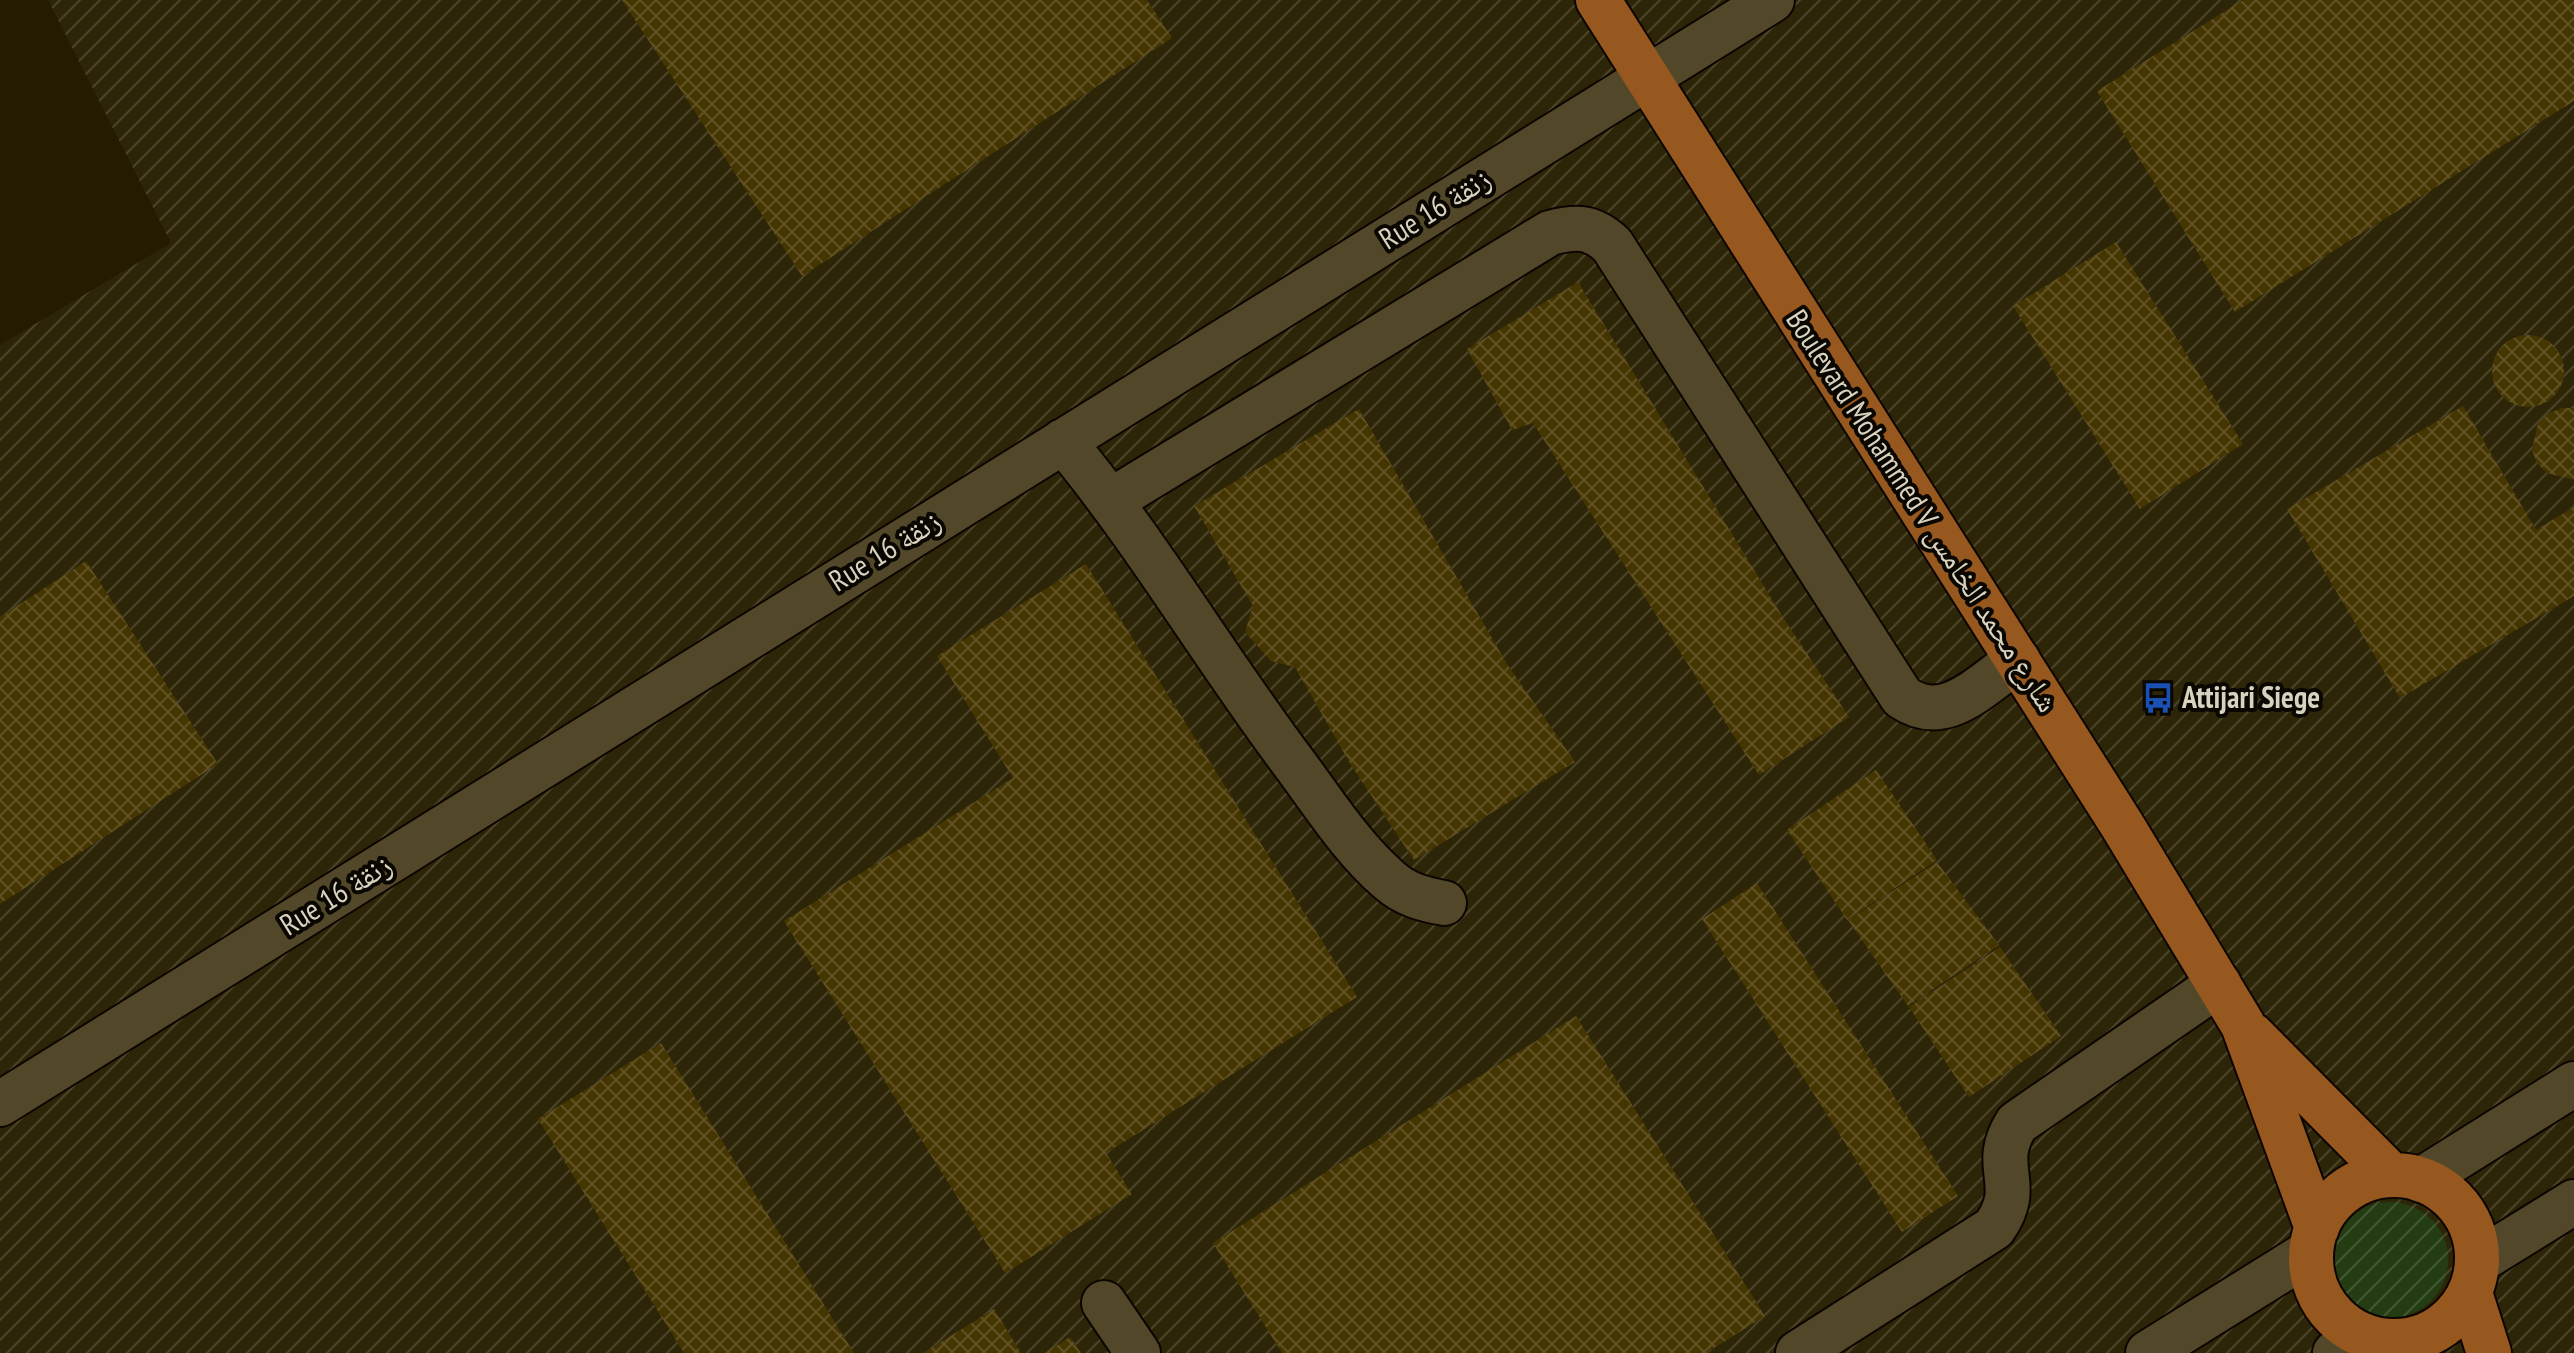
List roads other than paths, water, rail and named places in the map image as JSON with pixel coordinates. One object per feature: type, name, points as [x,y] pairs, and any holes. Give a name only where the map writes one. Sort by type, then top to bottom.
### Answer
[{"type":"main road","name":"Boulevard Mohammed V شارع محمد الخامس","points":[[1598,0],[2018,660],[2243,1025],[2313,1240]]},
{"type":"main road","name":"Boulevard Mohammed V شارع محمد الخامس","points":[[2243,1025],[2406,1178]]},
{"type":"main road","points":[[2474,1278],[2455,1315],[2434,1331],[2409,1340],[2368,1345],[2323,1302],[2313,1280],[2313,1240],[2329,1207],[2346,1191],[2367,1180],[2406,1178],[2444,1192],[2463,1212],[2474,1236],[2474,1278],[2489,1353]]},
{"type":"street","name":"Rue 16 زنقة","points":[[0,1104],[1772,0]]},
{"type":"street","points":[[1112,500],[1550,233],[1572,227],[1589,228],[1612,245],[1902,697],[1931,710],[1949,706],[2018,660]]},
{"type":"street","points":[[1063,441],[1112,500],[1251,707],[1348,836],[1390,881],[1415,898],[1444,903]]},
{"type":"street","points":[[1798,1353],[1994,1228],[2007,1210],[2010,1196],[2003,1153],[2017,1123],[2219,984]]},
{"type":"street","points":[[2406,1178],[2574,1084]]},
{"type":"street","points":[[2474,1278],[2574,1202]]},
{"type":"street","points":[[2148,1353],[2313,1240]]},
{"type":"street","points":[[1104,1303],[1138,1353]]},
{"type":"place","name":"Attijari Siege","points":[[2158,698]]}]
